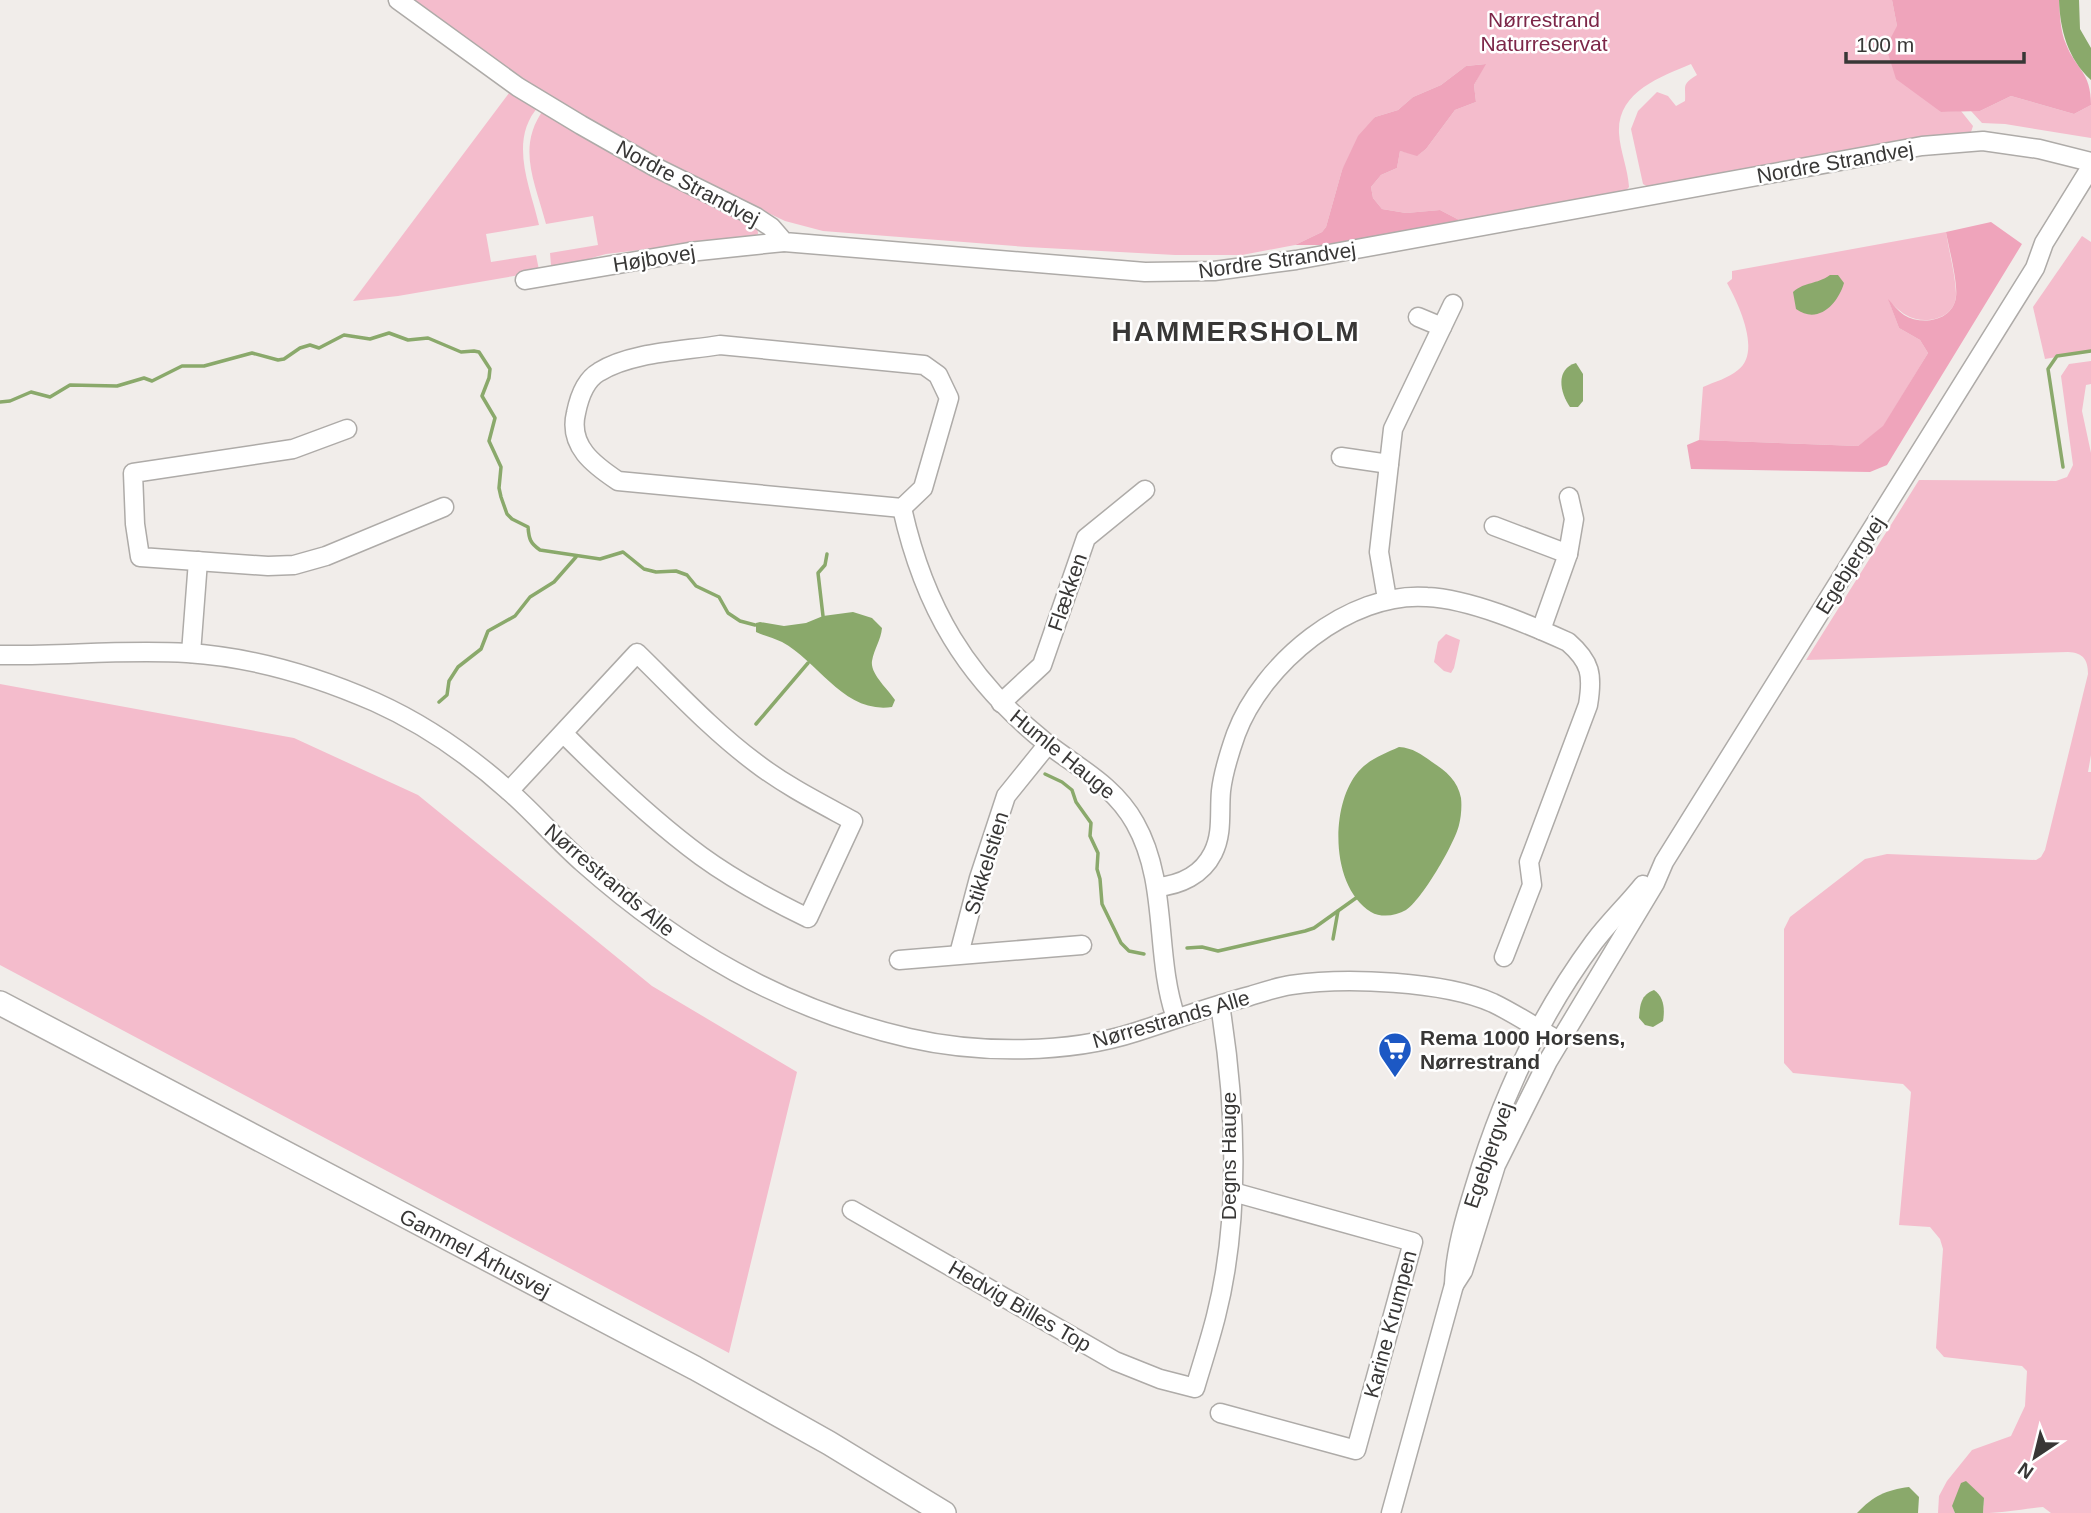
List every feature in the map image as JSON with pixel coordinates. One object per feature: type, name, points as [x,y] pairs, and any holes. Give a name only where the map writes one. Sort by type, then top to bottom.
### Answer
[{"type":"main road","name":"Gammel Århusvej","points":[[0,1003],[695,1368],[829,1443],[944,1513]]},
{"type":"street","name":"Nordre Strandvej","points":[[398,0],[519,87],[654,167],[756,217],[771,227],[784,242],[1145,272],[1214,271],[1296,260],[1922,146],[1983,141],[2039,149],[2091,165]]},
{"type":"street","name":"Egebjergvej","points":[[2035,268],[2044,243],[2091,165]]},
{"type":"street","name":"Egebjergvej","points":[[1454,1285],[1463,1271],[1496,1164],[1559,1041],[1655,883],[1664,862],[2035,268],[2053,249],[2091,187]]},
{"type":"street","name":"Højbovej","points":[[525,280],[689,252],[784,242]]},
{"type":"street","points":[[1387,599],[1378,552],[1394,429],[1452,304]]},
{"type":"street","points":[[1418,317],[1442,327]]},
{"type":"street","points":[[720,345],[924,365],[938,375],[948,398],[923,488],[902,508],[618,481],[597,467],[580,449],[574,422],[581,393],[597,372],[631,359],[720,345]]},
{"type":"street","points":[[347,429],[292,449],[133,473],[135,524],[140,557],[268,566],[293,565],[326,556],[444,507]]},
{"type":"street","points":[[1341,457],[1389,464]]},
{"type":"street","name":"Flækken","points":[[1001,703],[1042,665],[1086,538],[1145,490]]},
{"type":"street","points":[[1541,631],[1568,554],[1574,519],[1569,496]]},
{"type":"street","name":"Humle Hauge","points":[[902,508],[921,576],[937,615],[958,651],[1001,703],[1048,744],[1103,783],[1121,801],[1135,822],[1146,846],[1157,887],[1166,977],[1176,1018]]},
{"type":"street","points":[[1494,526],[1568,554]]},
{"type":"street","points":[[191,653],[198,561]]},
{"type":"street","points":[[1157,887],[1175,885],[1196,873],[1213,854],[1220,832],[1221,789],[1236,733],[1254,699],[1300,645],[1358,611],[1387,599],[1426,596],[1454,601],[1568,642],[1581,653],[1589,668],[1592,683],[1588,705],[1530,862],[1532,885],[1504,957]]},
{"type":"street","name":"Nørrestrands Alle","points":[[0,655],[141,651],[191,653],[262,663],[323,681],[379,704],[431,732],[509,791],[581,861],[656,923],[724,966],[781,996],[834,1016],[911,1039],[988,1049],[1072,1046],[1133,1033],[1288,985],[1333,982],[1411,984],[1439,988],[1491,1003],[1559,1041]]},
{"type":"street","points":[[509,791],[637,653],[722,735],[757,764],[810,799],[853,821],[808,918],[767,898],[701,857],[641,807],[564,734]]},
{"type":"street","name":"Stikkelstien","points":[[959,954],[979,878],[1006,796],[1048,744]]},
{"type":"street","name":"Egebjergvej","points":[[1391,1513],[1454,1285],[1454,1268],[1480,1167],[1497,1123],[1539,1030],[1594,942],[1664,862]]},
{"type":"street","points":[[899,960],[1082,945]]},
{"type":"street","name":"Degns Hauge","points":[[1195,1388],[1216,1314],[1233,1192],[1230,1104],[1220,1005]]},
{"type":"street","points":[[1496,1164],[1499,1148],[1513,1114],[1545,1046],[1544,1035],[1539,1030]]},
{"type":"street","name":"Karine Krumpen","points":[[1220,1413],[1356,1450],[1413,1242],[1233,1192]]},
{"type":"street","name":"Hedvig Billes Top","points":[[852,1210],[1115,1361],[1160,1380],[1195,1388]]},
{"type":"green space","name":"Nørrestrand Naturreservat","points":[[413,0],[1892,0],[1897,26],[1941,112],[1961,111],[1973,126],[1971,132],[1652,189],[1643,184],[1631,129],[1638,111],[1657,92],[1668,96],[1676,106],[1685,101],[1686,83],[1697,75],[1691,64],[1666,74],[1643,88],[1625,107],[1620,119],[1619,133],[1629,187],[1623,194],[1463,222],[1440,210],[1406,213],[1382,209],[1373,198],[1371,187],[1381,175],[1397,168],[1400,151],[1418,155],[1426,149],[1455,110],[1476,102],[1474,85],[1485,64],[1466,66],[1441,85],[1413,97],[1398,110],[1375,117],[1342,170],[1326,227],[1322,232],[1295,245],[1242,255],[1175,255],[823,231],[785,221],[663,162],[558,103]]},
{"type":"green space","points":[[512,89],[539,106],[530,119],[523,148],[527,179],[539,225],[486,234],[491,262],[536,255],[539,270],[398,296],[353,301]]},
{"type":"green space","points":[[2011,96],[2074,114],[2091,105],[2091,138],[2005,124],[1982,123],[1971,111],[1980,111]]},
{"type":"green space","points":[[544,109],[757,225],[758,234],[606,254],[556,268],[551,265],[550,253],[598,245],[593,216],[546,224],[533,179],[529,151],[536,123]]},
{"type":"green space","points":[[1946,232],[1956,293],[1951,309],[1938,318],[1922,320],[1904,314],[1889,301],[1899,328],[1920,340],[1928,353],[1883,427],[1858,446],[1699,440],[1703,387],[1738,370],[1745,362],[1748,352],[1746,327],[1727,283],[1732,279],[1732,271]]},
{"type":"green space","points":[[2082,236],[2091,242],[2091,351],[2045,359],[2033,307]]},
{"type":"green space","points":[[2091,361],[2091,384],[2086,385],[2082,411],[2091,453],[2091,755],[2088,772],[2091,772],[2091,1513],[2051,1513],[2043,1507],[1983,1513],[1984,1498],[1952,1506],[1955,1513],[1938,1513],[1939,1496],[1947,1481],[1972,1450],[2011,1436],[2025,1406],[2027,1371],[2022,1366],[1944,1357],[1936,1348],[1943,1249],[1940,1239],[1930,1227],[1899,1225],[1911,1092],[1903,1084],[1793,1073],[1784,1063],[1784,929],[1790,917],[1865,859],[1887,854],[2036,860],[2041,857],[2045,850],[2088,669],[2081,655],[2068,652],[1806,660],[1919,480],[2056,481],[2067,477],[2073,465],[2061,376],[2069,364]]},
{"type":"green space","points":[[1446,634],[1460,640],[1451,673],[1444,671],[1434,662],[1438,642]]},
{"type":"green space","points":[[0,684],[294,738],[418,795],[652,986],[797,1072],[729,1353],[0,965]]},
{"type":"shaded area","points":[[1892,0],[2059,0],[2064,39],[2086,78],[2091,105],[2074,114],[2011,96],[1980,111],[1941,112],[1896,79],[1886,47],[1897,26]]},
{"type":"shaded area","points":[[2059,0],[2079,0],[2080,29],[2091,48],[2091,80],[2076,63],[2067,43]]},
{"type":"shaded area","points":[[1486,64],[1474,85],[1476,102],[1455,110],[1426,149],[1417,156],[1400,151],[1397,168],[1381,175],[1371,187],[1373,198],[1382,209],[1406,213],[1440,210],[1463,222],[1323,245],[1295,245],[1322,232],[1326,227],[1342,170],[1358,136],[1375,117],[1398,110],[1413,97],[1441,85],[1466,66]]},
{"type":"shaded area","points":[[1991,222],[2022,244],[1887,465],[1870,472],[1691,469],[1687,445],[1699,440],[1858,446],[1883,426],[1928,353],[1920,340],[1899,328],[1888,299],[1911,318],[1928,320],[1943,316],[1954,305],[1956,297],[1955,274],[1946,232]]},
{"type":"shaded area","points":[[1830,275],[1838,275],[1844,283],[1832,305],[1812,315],[1796,309],[1793,292]]},
{"type":"shaded area","points":[[1576,363],[1583,374],[1583,401],[1578,407],[1570,407],[1561,382],[1565,370]]},
{"type":"shaded area","points":[[853,612],[872,618],[882,628],[872,666],[895,700],[892,707],[875,707],[860,703],[833,685],[782,642],[756,632],[756,623],[760,622],[784,626]]},
{"type":"shaded area","points":[[1399,747],[1420,754],[1451,777],[1459,792],[1461,812],[1451,845],[1420,895],[1406,910],[1384,916],[1371,912],[1358,900],[1348,884],[1341,865],[1339,824],[1342,804],[1358,772],[1372,760]]},
{"type":"shaded area","points":[[1654,990],[1662,1000],[1664,1012],[1663,1021],[1653,1027],[1645,1025],[1639,1018],[1642,1001]]},
{"type":"shaded area","points":[[1966,1481],[1984,1498],[1983,1513],[1955,1513],[1952,1506],[1961,1483]]},
{"type":"shaded area","points":[[1909,1487],[1919,1497],[1918,1513],[1857,1513],[1880,1495]]},
{"type":"waterway","points":[[0,402],[10,401],[31,392],[50,397],[70,385],[117,386],[144,378],[152,381],[182,366],[204,366],[252,353],[284,359],[300,348],[310,345],[319,348],[344,335],[370,339],[389,333],[408,340],[428,338],[461,352],[479,352],[490,369],[482,396],[495,418],[489,441],[501,467],[501,497],[507,514],[528,527],[534,545],[540,550],[600,559],[623,552],[644,569],[656,572],[676,571],[687,575],[696,586],[719,597],[728,613],[740,621],[755,625]]},
{"type":"waterway","points":[[2063,467],[2048,369],[2057,356],[2091,351]]},
{"type":"waterway","points":[[823,616],[818,573],[825,565],[827,554]]},
{"type":"waterway","points":[[439,702],[447,695],[449,681],[458,667],[481,649],[488,631],[515,616],[530,597],[554,582],[576,557]]},
{"type":"waterway","points":[[756,724],[808,663]]},
{"type":"waterway","points":[[1045,774],[1072,790],[1076,802],[1091,823],[1090,836],[1098,853],[1097,869],[1102,904],[1121,943],[1129,951],[1144,954]]},
{"type":"waterway","points":[[1187,948],[1202,947],[1218,951],[1305,931],[1314,928],[1356,898]]},
{"type":"waterway","points":[[1333,939],[1338,911]]},
{"type":"place","name":"Rema 1000 Horsens, Nørrestrand","points":[[1395,1079]]},
{"type":"district","name":"HAMMERSHOLM","points":[[1236,331]]}]
